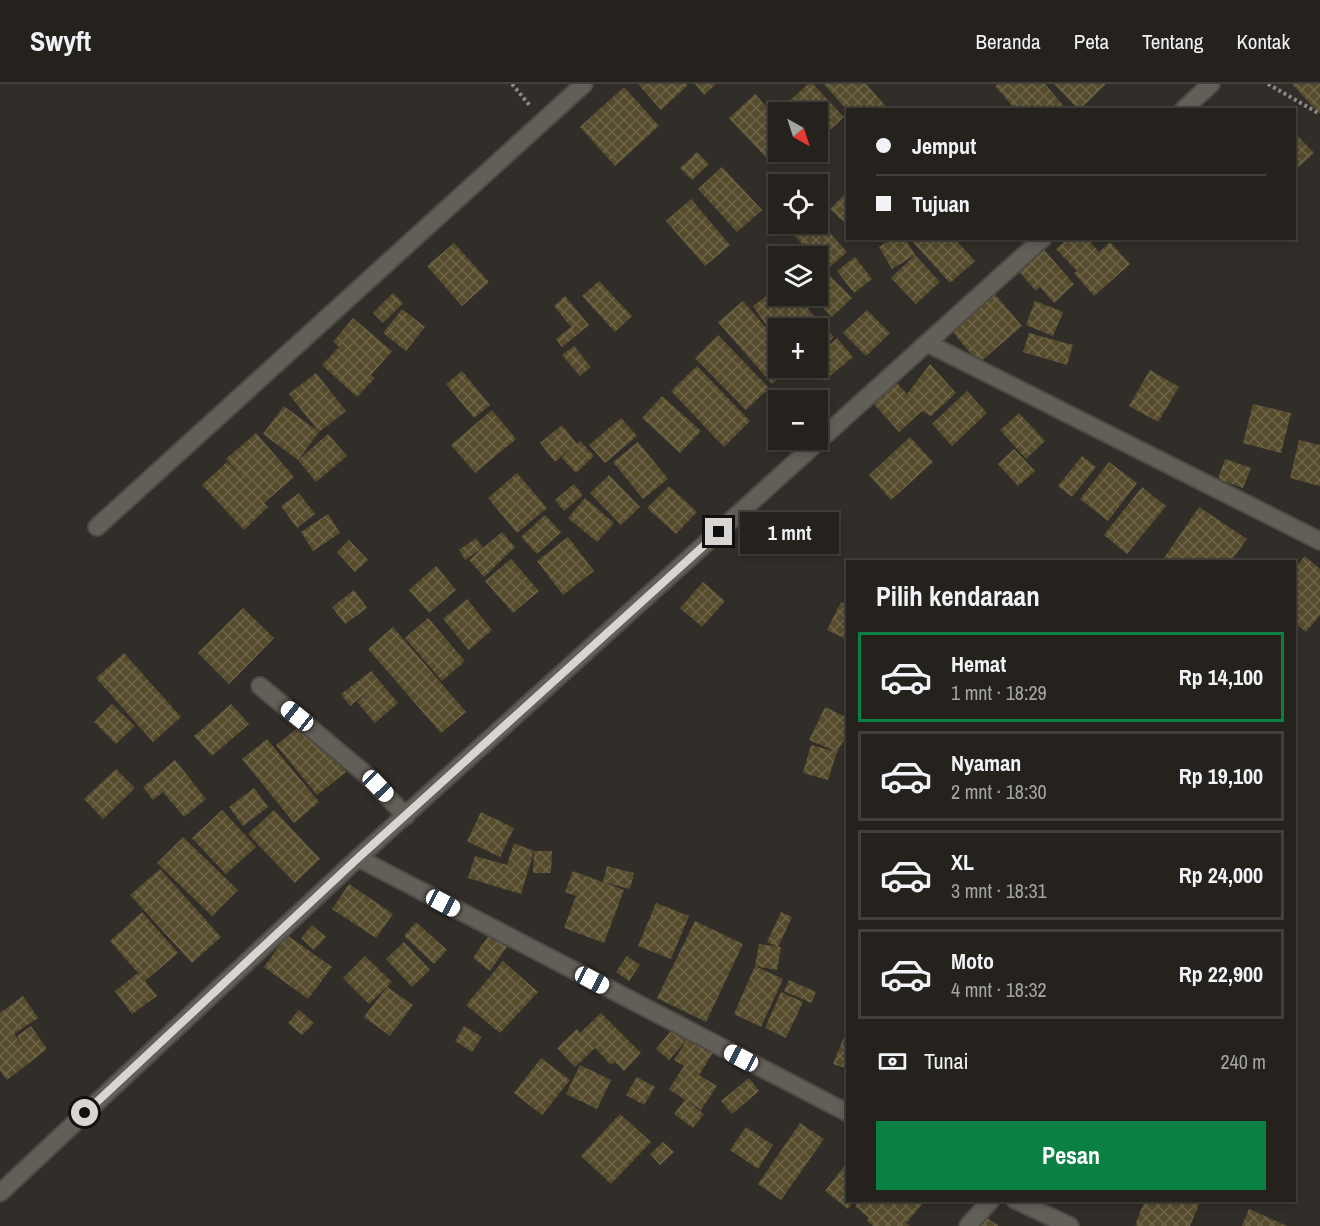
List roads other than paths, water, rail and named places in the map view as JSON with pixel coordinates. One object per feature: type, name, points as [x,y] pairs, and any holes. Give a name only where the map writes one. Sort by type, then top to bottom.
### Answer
[{"type":"street","points":[[97,527],[584,84]]},
{"type":"street","points":[[1185,108],[1211,84]]},
{"type":"street","points":[[0,1193],[358,858],[929,344],[1041,240]]},
{"type":"street","points":[[929,344],[1320,541]]},
{"type":"street","points":[[260,686],[363,772],[406,816]]},
{"type":"street","points":[[358,858],[846,1112]]},
{"type":"street","points":[[968,1226],[989,1202]]},
{"type":"street","points":[[1019,1202],[1070,1226]]}]
